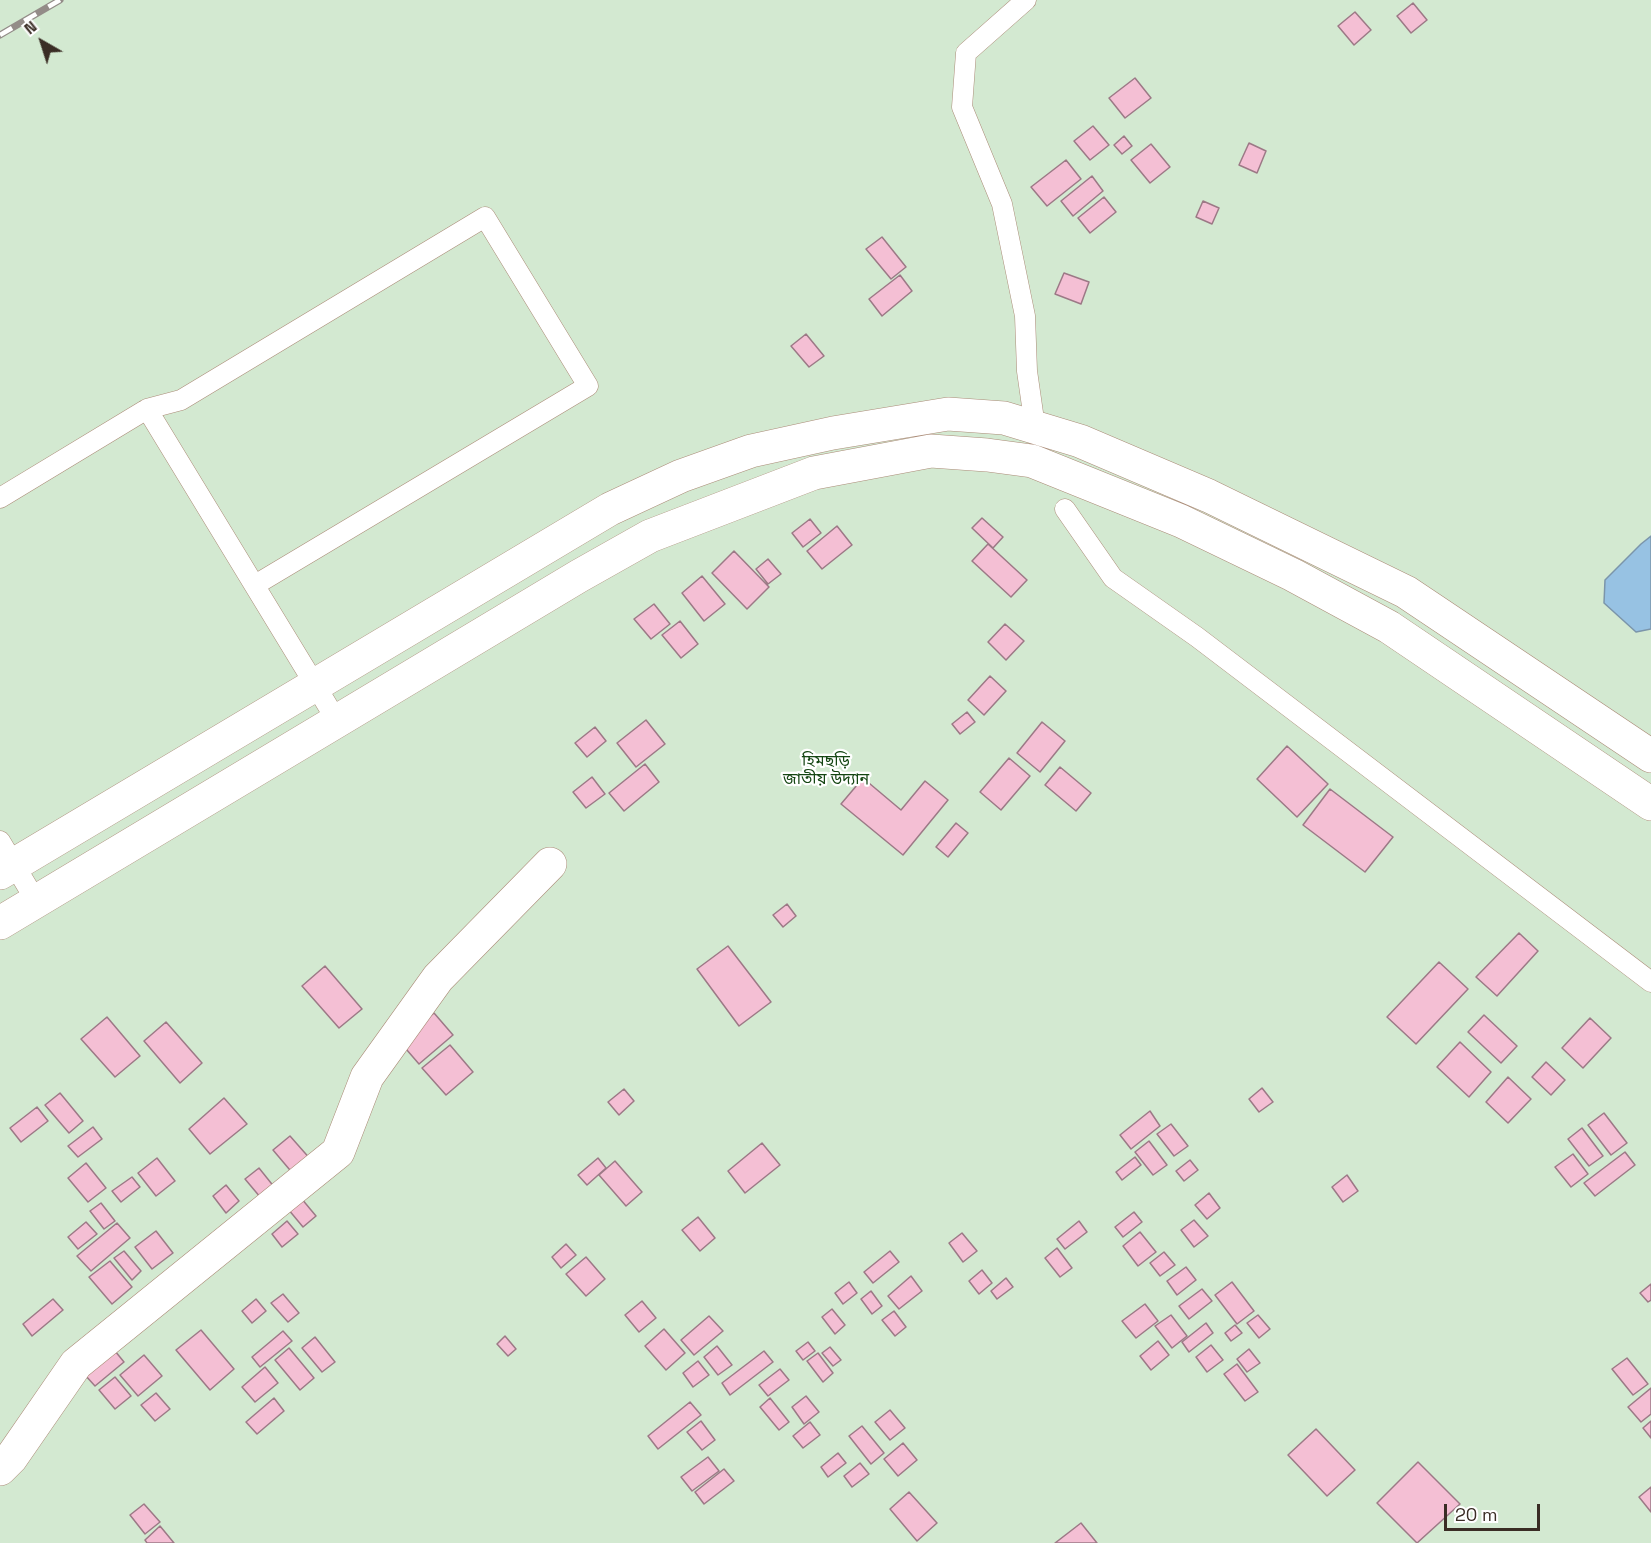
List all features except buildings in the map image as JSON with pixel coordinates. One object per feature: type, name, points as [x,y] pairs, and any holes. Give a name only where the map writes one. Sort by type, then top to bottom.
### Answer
[{"type":"street","points":[[5,860],[315,685],[610,509],[681,476],[751,452],[833,433],[948,414],[1004,418],[1080,441],[1209,496],[1406,592],[1651,756]]},
{"type":"street","points":[[0,923],[569,582],[650,536],[814,473],[931,451],[1032,461],[1181,521],[1293,575],[1389,627],[1651,804]]},
{"type":"street","points":[[0,1469],[11,1458],[76,1364],[338,1152],[367,1077],[438,978],[550,864]]},
{"type":"lane","points":[[1026,0],[966,53],[962,107],[1002,204],[1025,316],[1027,371],[1035,427]]},
{"type":"lane","points":[[0,498],[147,409],[181,400],[485,217],[588,386],[255,585]]},
{"type":"lane","points":[[147,409],[337,721]]},
{"type":"lane","points":[[1065,508],[1113,578],[1197,637],[1651,982]]},
{"type":"lane","points":[[5,860],[36,901]]},
{"type":"green space","name":"হিমছড়ি জাতীয় উদ্যান","points":[[0,0],[1651,0],[1651,1543],[0,1543]]},
{"type":"water","points":[[1651,536],[1651,629],[1636,632],[1604,603],[1605,580]]},
{"type":"railway","points":[[0,35],[60,0]]}]
